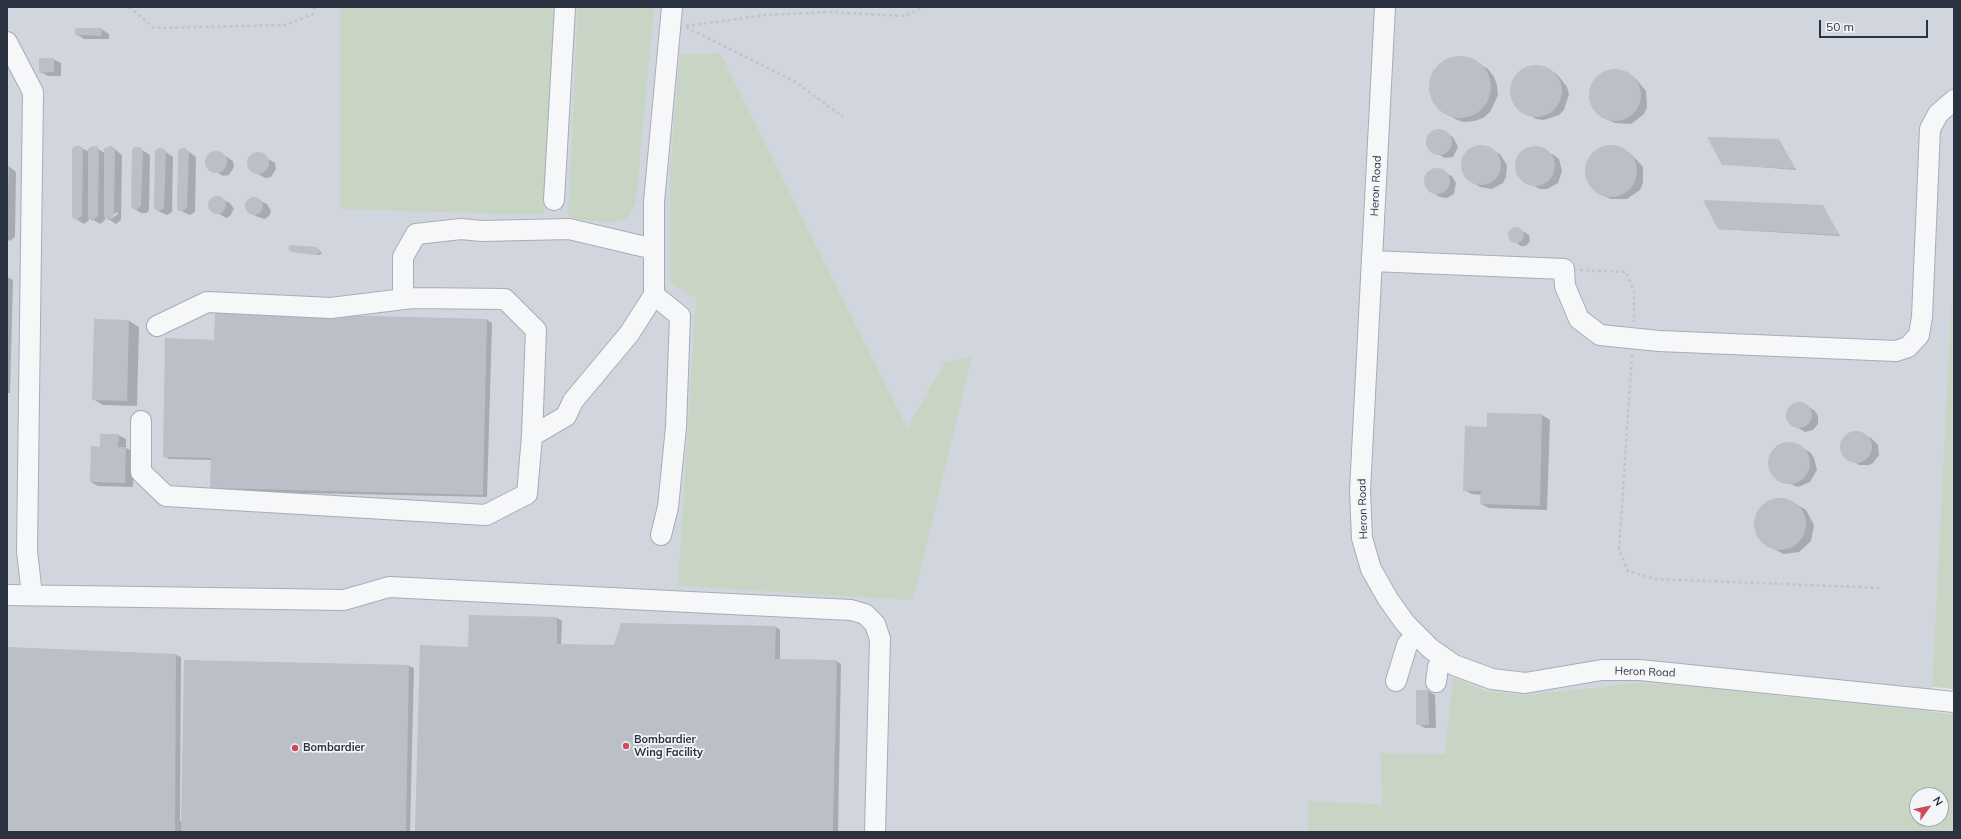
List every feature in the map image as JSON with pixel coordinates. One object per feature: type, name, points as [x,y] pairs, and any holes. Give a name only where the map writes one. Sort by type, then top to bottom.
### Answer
[{"type":"street","points":[[554,200],[565,7]]},
{"type":"street","name":"Heron Road","points":[[1385,7],[1360,491],[1362,538],[1371,568],[1381,587],[1405,623],[1431,649],[1454,665],[1492,678],[1525,683],[1602,670],[1640,670],[1954,702]]},
{"type":"street","points":[[532,436],[566,416],[573,401],[629,334],[654,295],[654,202],[676,19]]},
{"type":"street","points":[[7,42],[33,92],[27,551],[32,595]]},
{"type":"street","points":[[1372,262],[1564,269],[1565,286],[1579,319],[1600,335],[1633,339],[1896,351],[1908,347],[1919,335],[1922,317],[1930,129],[1938,114],[1954,100]]},
{"type":"street","points":[[403,299],[403,257],[416,234],[461,229],[482,231],[569,229],[654,249]]},
{"type":"street","points":[[654,295],[680,316],[676,427],[668,507],[661,535]]},
{"type":"street","points":[[141,421],[141,472],[166,496],[486,515],[527,494],[532,436],[536,330],[505,300],[403,299],[331,308],[207,302],[157,326]]},
{"type":"street","points":[[7,595],[344,600],[389,587],[851,610],[865,614],[875,624],[880,639],[875,832]]},
{"type":"street","points":[[1396,682],[1407,645],[1416,634]]},
{"type":"street","points":[[1436,682],[1438,667],[1444,658]]},
{"type":"path","points":[[129,7],[154,28],[286,25],[313,14],[315,7]]},
{"type":"path","points":[[676,19],[828,12],[905,16],[922,7]]},
{"type":"path","points":[[676,19],[797,83],[843,117]]},
{"type":"path","points":[[1564,269],[1626,272],[1634,291],[1633,339],[1619,550],[1628,571],[1656,579],[1882,588]]},
{"type":"shaded area","points":[[7,7],[1954,7],[1954,249],[1931,712],[1667,684],[1634,683],[1525,695],[1488,692],[1453,677],[1446,754],[1380,753],[1382,804],[1308,801],[1308,832],[7,832]]},
{"type":"green space","points":[[340,7],[555,7],[544,215],[340,209]]},
{"type":"green space","points":[[578,7],[654,7],[636,202],[628,218],[615,223],[568,218]]},
{"type":"green space","points":[[720,53],[907,428],[945,362],[972,357],[913,600],[678,586],[696,298],[670,283],[670,171],[680,55]]},
{"type":"green space","points":[[1954,249],[1954,689],[1932,687]]},
{"type":"green space","points":[[1453,677],[1488,692],[1525,695],[1634,683],[1667,684],[1954,714],[1954,832],[1308,832],[1308,801],[1382,804],[1380,753],[1445,754]]},
{"type":"building","points":[[75,28],[102,28],[101,36],[75,35]]},
{"type":"building","points":[[1460,56],[1472,58],[1482,65],[1489,75],[1491,87],[1489,99],[1482,109],[1472,116],[1460,118],[1448,116],[1438,109],[1431,99],[1429,87],[1431,75],[1438,65],[1448,58]]},
{"type":"building","points":[[39,58],[54,58],[54,72],[39,73]]},
{"type":"building","points":[[1536,65],[1546,67],[1554,73],[1560,81],[1562,91],[1560,101],[1554,109],[1546,115],[1536,117],[1526,115],[1518,109],[1512,101],[1510,91],[1512,81],[1518,73],[1526,67]]},
{"type":"building","points":[[1615,69],[1625,71],[1633,77],[1639,85],[1641,95],[1639,105],[1633,113],[1625,119],[1615,121],[1605,119],[1597,113],[1591,105],[1589,95],[1591,85],[1597,77],[1605,71]]},
{"type":"building","points":[[1439,129],[1448,133],[1452,142],[1448,151],[1439,155],[1430,151],[1426,142],[1430,133]]},
{"type":"building","points":[[1707,137],[1779,139],[1795,169],[1722,165]]},
{"type":"building","points":[[1477,145],[1485,145],[1492,148],[1498,154],[1501,165],[1498,176],[1492,182],[1485,185],[1477,185],[1470,182],[1464,176],[1461,169],[1461,161],[1464,154],[1470,148]]},
{"type":"building","points":[[1611,145],[1621,147],[1629,153],[1635,161],[1637,171],[1635,181],[1629,189],[1621,195],[1611,197],[1601,195],[1593,189],[1587,181],[1585,171],[1587,161],[1593,153],[1601,147]]},
{"type":"building","points":[[75,146],[80,146],[83,149],[82,216],[76,220],[72,217],[72,149]]},
{"type":"building","points":[[97,146],[99,150],[98,216],[92,221],[88,217],[88,149]]},
{"type":"building","points":[[112,146],[115,150],[114,216],[108,220],[104,217],[104,149]]},
{"type":"building","points":[[1531,146],[1539,146],[1546,149],[1552,155],[1555,166],[1552,177],[1546,183],[1539,186],[1531,186],[1524,183],[1518,177],[1515,170],[1515,162],[1518,155],[1524,149]]},
{"type":"building","points":[[134,147],[139,147],[143,150],[141,206],[136,210],[131,206],[132,150]]},
{"type":"building","points":[[158,148],[162,148],[166,151],[164,208],[159,211],[154,207],[155,151]]},
{"type":"building","points":[[181,148],[185,148],[189,152],[187,208],[182,211],[178,211],[178,151]]},
{"type":"building","points":[[216,151],[224,154],[227,162],[224,170],[216,173],[208,170],[205,162],[208,154]]},
{"type":"building","points":[[258,152],[266,155],[269,163],[266,171],[258,174],[250,171],[247,163],[250,155]]},
{"type":"building","points":[[7,164],[9,167],[8,192],[7,192]]},
{"type":"building","points":[[1437,168],[1446,172],[1450,181],[1446,190],[1437,194],[1428,190],[1424,181],[1428,172]]},
{"type":"building","points":[[217,196],[223,199],[226,205],[223,211],[217,214],[211,211],[208,205],[211,199]]},
{"type":"building","points":[[254,197],[260,200],[263,206],[260,212],[254,215],[248,212],[245,206],[248,200]]},
{"type":"building","points":[[1703,200],[1823,205],[1839,235],[1718,229]]},
{"type":"building","points":[[1516,227],[1523,232],[1524,235],[1519,242],[1516,243],[1509,238],[1508,235],[1513,228]]},
{"type":"building","points":[[290,245],[317,247],[320,252],[316,255],[291,252],[288,248]]},
{"type":"building","points":[[215,312],[487,319],[483,495],[210,488],[211,458],[163,457],[165,338],[214,340]]},
{"type":"building","points":[[94,319],[129,320],[127,401],[92,400]]},
{"type":"building","points":[[1799,402],[1808,406],[1812,415],[1808,424],[1799,428],[1790,424],[1786,415],[1790,406]]},
{"type":"building","points":[[1487,413],[1542,414],[1540,506],[1480,504],[1481,491],[1463,491],[1465,426],[1487,427]]},
{"type":"building","points":[[1856,431],[1867,436],[1872,447],[1867,458],[1856,463],[1845,458],[1840,447],[1845,436]]},
{"type":"building","points":[[100,434],[119,434],[118,447],[126,447],[125,483],[90,482],[91,446],[100,447]]},
{"type":"building","points":[[1789,442],[1804,448],[1810,463],[1804,478],[1789,484],[1774,478],[1768,463],[1774,448]]},
{"type":"building","points":[[1775,498],[1785,498],[1799,505],[1806,519],[1806,529],[1799,543],[1785,550],[1775,550],[1765,546],[1758,539],[1754,529],[1754,519],[1758,509],[1765,502]]},
{"type":"building","name":"Bombardier Wing Facility","points":[[469,615],[557,617],[557,644],[614,645],[621,623],[776,626],[775,659],[837,660],[833,832],[415,832],[420,645],[468,647]]},
{"type":"building","points":[[7,647],[176,654],[175,832],[7,832]]},
{"type":"building","name":"Bombardier","points":[[184,660],[409,665],[406,832],[181,832]]},
{"type":"building","points":[[1416,690],[1428,690],[1429,725],[1416,725]]},
{"type":"place","name":"Bombardier Wing Facility","points":[[626,746]]},
{"type":"place","name":"Bombardier","points":[[295,748]]}]
